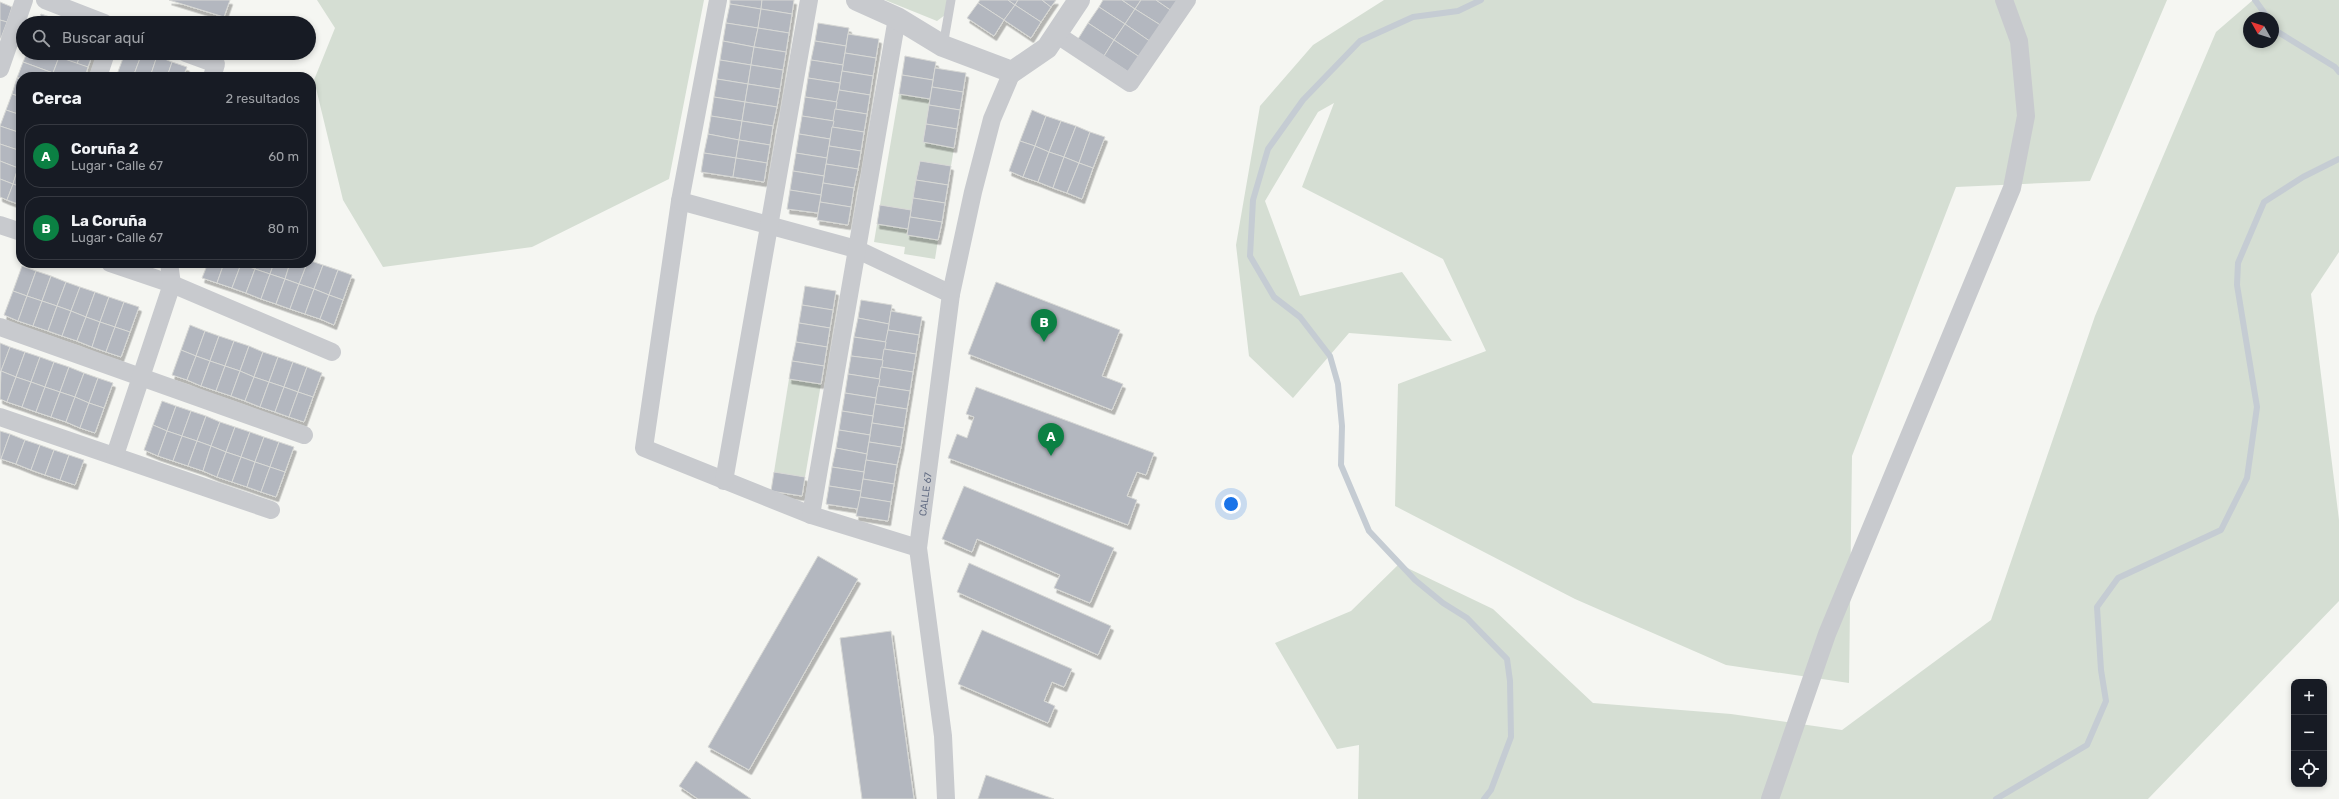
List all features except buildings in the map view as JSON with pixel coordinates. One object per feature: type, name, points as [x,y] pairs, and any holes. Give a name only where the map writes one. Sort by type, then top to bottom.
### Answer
[{"type":"street","points":[[18,16],[24,0]]},
{"type":"street","points":[[44,0],[86,16]]},
{"type":"street","points":[[718,0],[680,201],[644,448],[724,481],[811,514],[918,548]]},
{"type":"street","points":[[724,481],[809,0]]},
{"type":"street","points":[[866,2],[897,18],[943,46],[1012,72],[1047,48],[1078,0]]},
{"type":"street","points":[[1056,34],[1130,82],[1187,0]]},
{"type":"street","points":[[1770,799],[1827,634],[2012,188],[2026,116],[2019,41],[2004,0]]},
{"type":"street","points":[[811,514],[897,18]]},
{"type":"street","points":[[0,69],[16,23]]},
{"type":"street","points":[[100,72],[104,60]]},
{"type":"street","points":[[205,60],[216,64],[214,72]]},
{"type":"street","name":"CALLE 67","points":[[946,799],[943,736],[918,548],[951,294],[973,192],[992,119],[1012,72]]},
{"type":"street","points":[[680,201],[856,249],[951,294]]},
{"type":"street","points":[[0,225],[16,230]]},
{"type":"street","points":[[125,268],[172,284],[332,352]]},
{"type":"street","points":[[115,455],[142,378],[172,284],[170,268]]},
{"type":"street","points":[[0,327],[304,435]]},
{"type":"street","points":[[0,417],[115,455],[271,510]]},
{"type":"lane","points":[[943,46],[951,0]]},
{"type":"shaded area","points":[[317,0],[704,0],[669,179],[532,247],[383,267],[343,200],[316,88],[316,75],[335,28]]},
{"type":"shaded area","points":[[885,0],[948,0],[945,15],[937,21]]},
{"type":"shaded area","points":[[1384,0],[2167,0],[2090,181],[1956,187],[1852,456],[1849,683],[1726,665],[1575,599],[1395,506],[1398,384],[1486,351],[1443,259],[1302,187],[1334,103],[1318,112],[1265,201],[1300,296],[1402,272],[1452,341],[1349,333],[1293,398],[1249,356],[1236,245],[1260,106],[1313,45]]},
{"type":"shaded area","points":[[2253,0],[2339,0],[2339,252],[2311,294],[2339,520],[2339,601],[2148,799],[1358,799],[1359,745],[1337,749],[1275,643],[1351,611],[1399,564],[1493,609],[1593,703],[1731,714],[1842,730],[1991,620],[2095,316],[2216,32]]},
{"type":"shaded area","points":[[899,94],[930,99],[923,142],[954,148],[951,166],[920,161],[911,210],[880,205]]},
{"type":"shaded area","points":[[877,224],[908,229],[907,235],[938,240],[935,259],[904,254],[905,247],[874,242]]},
{"type":"shaded area","points":[[789,379],[821,384],[805,477],[774,472]]},
{"type":"waterway","points":[[1481,0],[1458,11],[1413,17],[1360,41],[1303,100],[1268,149],[1253,200],[1250,256],[1274,297],[1300,317],[1330,356],[1338,384],[1342,426],[1341,465],[1369,531],[1415,580],[1443,603],[1467,618],[1507,659],[1510,681],[1511,737],[1491,790],[1484,799]]},
{"type":"waterway","points":[[2255,0],[2264,12]]},
{"type":"waterway","points":[[2279,33],[2335,67],[2339,72]]},
{"type":"waterway","points":[[1996,799],[2087,745],[2106,701],[2101,670],[2097,607],[2118,578],[2221,530],[2247,478],[2257,407],[2237,285],[2238,263],[2264,202],[2303,177],[2339,159]]},
{"type":"place","name":"La Coruña","points":[[1044,342]]},
{"type":"place","name":"Coruña 2","points":[[1051,456]]}]
